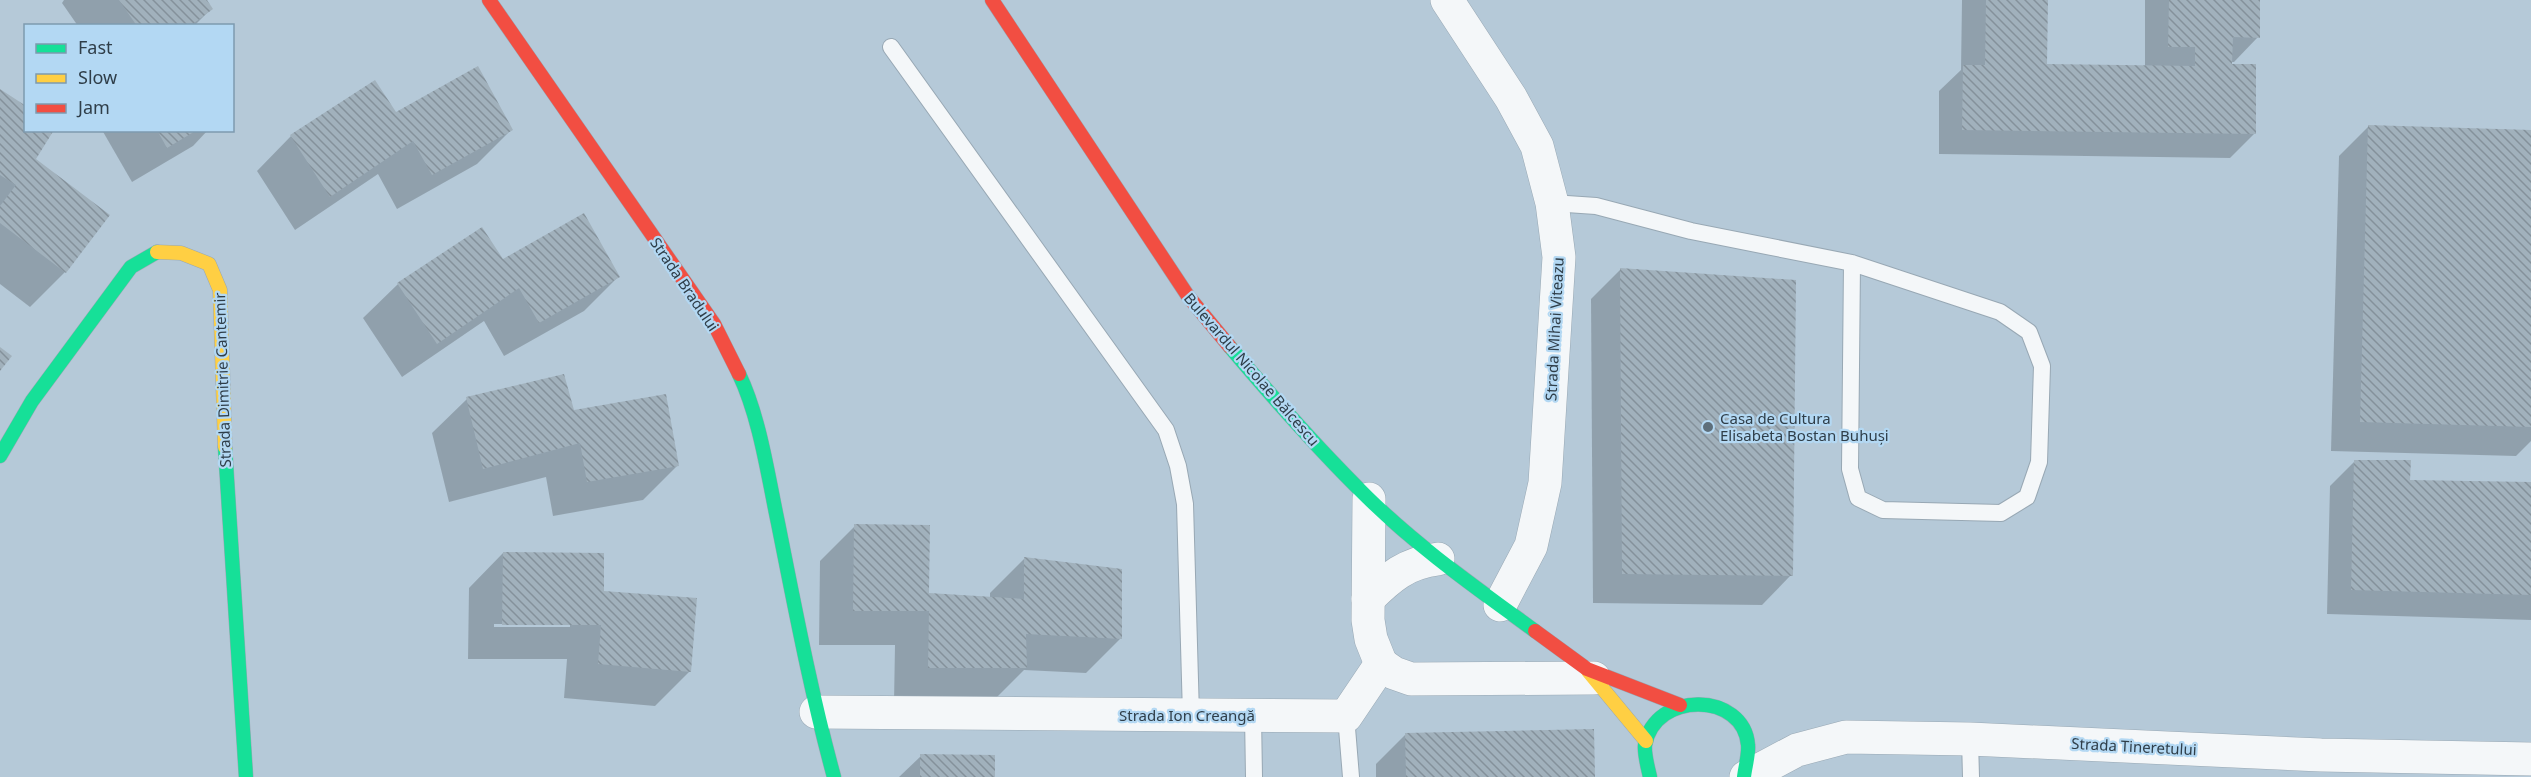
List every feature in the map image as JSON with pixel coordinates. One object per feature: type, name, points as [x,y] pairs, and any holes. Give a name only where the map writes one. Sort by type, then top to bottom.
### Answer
[{"type":"street","name":"Strada Bradului","points":[[489,0],[714,324],[747,391],[767,472],[816,712]]},
{"type":"street","name":"Bulevardul Nicolae Bălcescu","points":[[992,0],[1188,296],[1279,405],[1369,499],[1438,559],[1591,674],[1646,741]]},
{"type":"street","name":"Strada Mihai Viteazu","points":[[1447,0],[1511,98],[1537,146],[1552,203],[1559,257],[1545,483],[1531,546],[1500,605]]},
{"type":"street","name":"Strada Dimitrie Cantemir","points":[[0,456],[32,401],[131,267],[156,252],[181,253],[209,264],[220,290],[226,476],[246,777]]},
{"type":"street","points":[[1369,499],[1368,599],[1371,639],[1381,664],[1394,673],[1411,679],[1591,674]]},
{"type":"street","points":[[1368,599],[1402,568],[1438,559]]},
{"type":"street","points":[[1346,716],[1381,664]]},
{"type":"street","name":"Bulevardul Nicolae Bălcescu","points":[[1591,674],[1680,705]]},
{"type":"street","points":[[1650,777],[1644,752],[1646,741],[1655,723],[1666,712],[1680,705],[1694,702],[1710,704],[1736,719],[1749,746],[1749,762],[1745,777]]},
{"type":"street","name":"Strada Ion Creangă","points":[[816,712],[1346,716]]},
{"type":"street","points":[[816,712],[834,777]]},
{"type":"street","name":"Strada Tineretului","points":[[1745,777],[1797,750],[1846,737],[1970,739],[2320,766],[2531,759]]},
{"type":"lane","points":[[891,46],[1166,430],[1178,466],[1185,504],[1191,715]]},
{"type":"lane","points":[[1552,203],[1596,206],[1691,231],[1852,262],[2000,312],[2030,332],[2042,366],[2039,462],[2027,497],[2001,513],[1883,510],[1858,498],[1850,469],[1852,262]]},
{"type":"lane","points":[[1253,715],[1254,777]]},
{"type":"lane","points":[[1346,716],[1351,777]]},
{"type":"lane","points":[[1970,739],[1971,777]]},
{"type":"building","points":[[119,0],[207,0],[213,9],[193,24],[136,24]]},
{"type":"building","points":[[1986,0],[2048,0],[2047,64],[2195,66],[2195,47],[2168,47],[2169,0],[2260,0],[2260,38],[2233,37],[2232,64],[2256,64],[2256,134],[1962,130],[1963,65],[1985,65]]},
{"type":"building","points":[[478,66],[513,130],[432,175],[413,141],[330,197],[290,135],[375,80],[396,112]]},
{"type":"building","points":[[0,89],[24,105],[24,132],[53,132],[36,159],[110,215],[66,273],[0,223],[0,206],[16,185],[0,175]]},
{"type":"building","points":[[2368,125],[2531,130],[2531,427],[2360,422]]},
{"type":"building","points":[[158,132],[194,132],[167,148]]},
{"type":"building","points":[[584,213],[620,277],[539,323],[519,288],[437,344],[397,283],[482,227],[503,259]]},
{"type":"building","name":"Casa de Cultura Elisabeta Bostan Buhuși","points":[[1620,268],[1796,280],[1793,576],[1622,574]]},
{"type":"building","points":[[0,347],[12,356],[0,371]]},
{"type":"building","points":[[564,374],[574,410],[666,394],[679,466],[587,482],[580,443],[483,469],[466,397]]},
{"type":"building","points":[[2354,460],[2411,460],[2410,480],[2531,482],[2531,595],[2351,590]]},
{"type":"building","points":[[854,524],[930,525],[929,593],[1024,599],[1024,557],[1122,569],[1122,639],[1026,634],[1027,668],[928,668],[929,611],[853,611]]},
{"type":"building","points":[[503,552],[604,553],[604,591],[697,598],[691,672],[598,664],[601,625],[502,625]]},
{"type":"building","points":[[1594,729],[1595,777],[1406,777],[1405,733]]},
{"type":"building","points":[[920,754],[995,755],[995,777],[920,777]]},
{"type":"traffic: fast","points":[[0,456],[32,401],[131,267],[157,252]]},
{"type":"traffic: fast","points":[[1230,347],[1314,443],[1387,516],[1449,568],[1535,631]]},
{"type":"traffic: fast","points":[[739,374],[753,409],[763,447],[804,650],[834,777]]},
{"type":"traffic: fast","points":[[225,447],[246,777]]},
{"type":"traffic: fast","points":[[1650,777],[1645,745],[1652,727],[1665,714],[1681,707],[1699,704],[1716,707],[1732,715],[1743,728],[1748,745],[1744,777]]},
{"type":"traffic: slow","points":[[157,252],[181,253],[209,264],[220,290],[225,447]]},
{"type":"traffic: slow","points":[[1588,671],[1646,741]]},
{"type":"traffic: jam","points":[[489,0],[714,324],[739,374]]},
{"type":"traffic: jam","points":[[992,0],[1188,296],[1230,347]]},
{"type":"traffic: jam","points":[[1535,631],[1587,669],[1680,705]]},
{"type":"place","name":"Casa de Cultura Elisabeta Bostan Buhuși","points":[[1708,427]]}]
